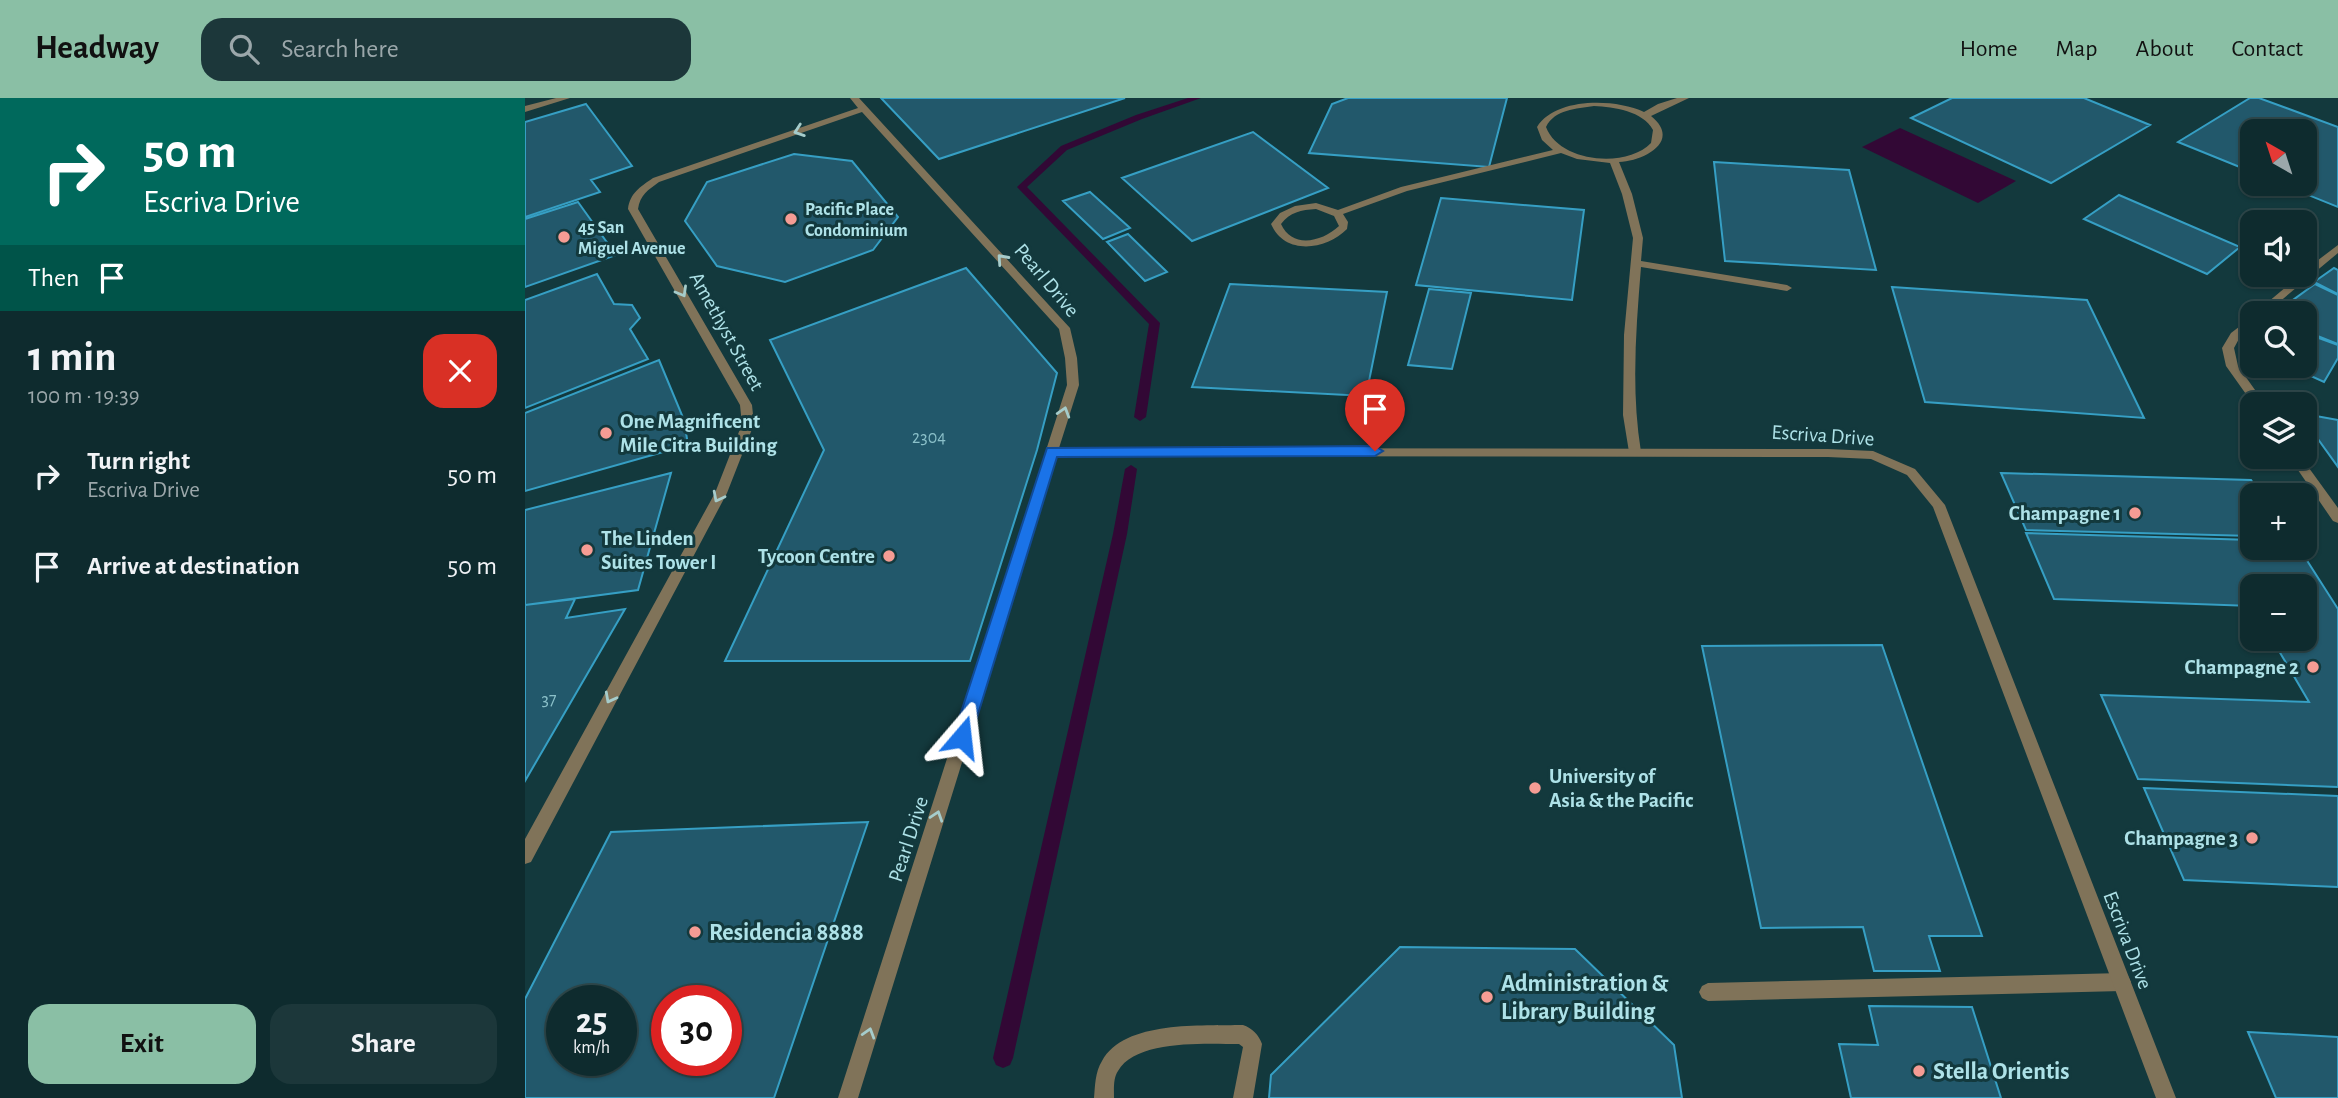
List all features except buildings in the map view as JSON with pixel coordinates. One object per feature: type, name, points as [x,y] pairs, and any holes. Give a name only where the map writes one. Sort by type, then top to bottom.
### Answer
[{"type":"street","points":[[525,109],[566,98]]},
{"type":"street","name":"Pearl Drive","points":[[848,1098],[1073,385],[1065,328],[854,98]]},
{"type":"street","points":[[1644,116],[1664,102],[1685,98]]},
{"type":"street","points":[[1576,104],[1613,104],[1644,116],[1654,124],[1658,134],[1656,143],[1647,152],[1614,161],[1594,161],[1559,151],[1547,142],[1541,133],[1542,124],[1560,108],[1576,104]]},
{"type":"street","name":"Amethyst Street","points":[[525,856],[721,493],[748,424],[746,405],[633,209],[634,201],[641,191],[671,174],[863,109]]},
{"type":"street","points":[[1338,213],[1344,226],[1329,239],[1318,243],[1293,242],[1277,232],[1276,224],[1280,217],[1290,211],[1316,206],[1338,213],[1405,190],[1559,151]]},
{"type":"street","points":[[1614,161],[1627,194],[1637,237],[1629,415],[1635,452]]},
{"type":"street","points":[[2274,301],[2338,248]]},
{"type":"street","points":[[1636,263],[1787,288]]},
{"type":"street","points":[[2240,331],[2228,348],[2232,366],[2240,377]]},
{"type":"street","name":"Escriva Drive","points":[[1052,452],[1635,452],[1873,455],[1911,472],[1939,505],[2166,1098]]},
{"type":"street","points":[[2303,469],[2338,518]]},
{"type":"street","points":[[1708,992],[2122,982]]},
{"type":"street","points":[[1104,1098],[1109,1066],[1123,1050],[1145,1040],[1243,1034],[1253,1044],[1243,1098]]},
{"type":"shaded area","points":[[1900,128],[2016,181],[1978,203],[1862,147]]},
{"type":"waterway","points":[[1140,417],[1155,323],[1022,187],[1064,148],[1139,117],[1197,98]]},
{"type":"waterway","points":[[1003,1058],[1120,534],[1131,469]]},
{"type":"place","name":"Pacific Place Condominium","points":[[791,219]]},
{"type":"place","name":"45 San Miguel Avenue","points":[[564,237]]},
{"type":"place","name":"One Magnificent Mile Citra Building","points":[[606,433]]},
{"type":"place","name":"Champagne 1","points":[[2135,513]]},
{"type":"place","name":"The Linden Suites Tower I","points":[[587,550]]},
{"type":"place","name":"Tycoon Centre","points":[[889,556]]},
{"type":"place","name":"Champagne 2","points":[[2313,667]]},
{"type":"place","name":"University of Asia & the Pacific","points":[[1535,788]]},
{"type":"place","name":"Champagne 3","points":[[2252,838]]},
{"type":"place","name":"Residencia 8888","points":[[695,932]]},
{"type":"place","name":"Administration & Library Building","points":[[1487,997]]},
{"type":"place","name":"Stella Orientis","points":[[1919,1071]]},
{"type":"route","points":[[962,737],[1052,452],[1375,451]]}]
